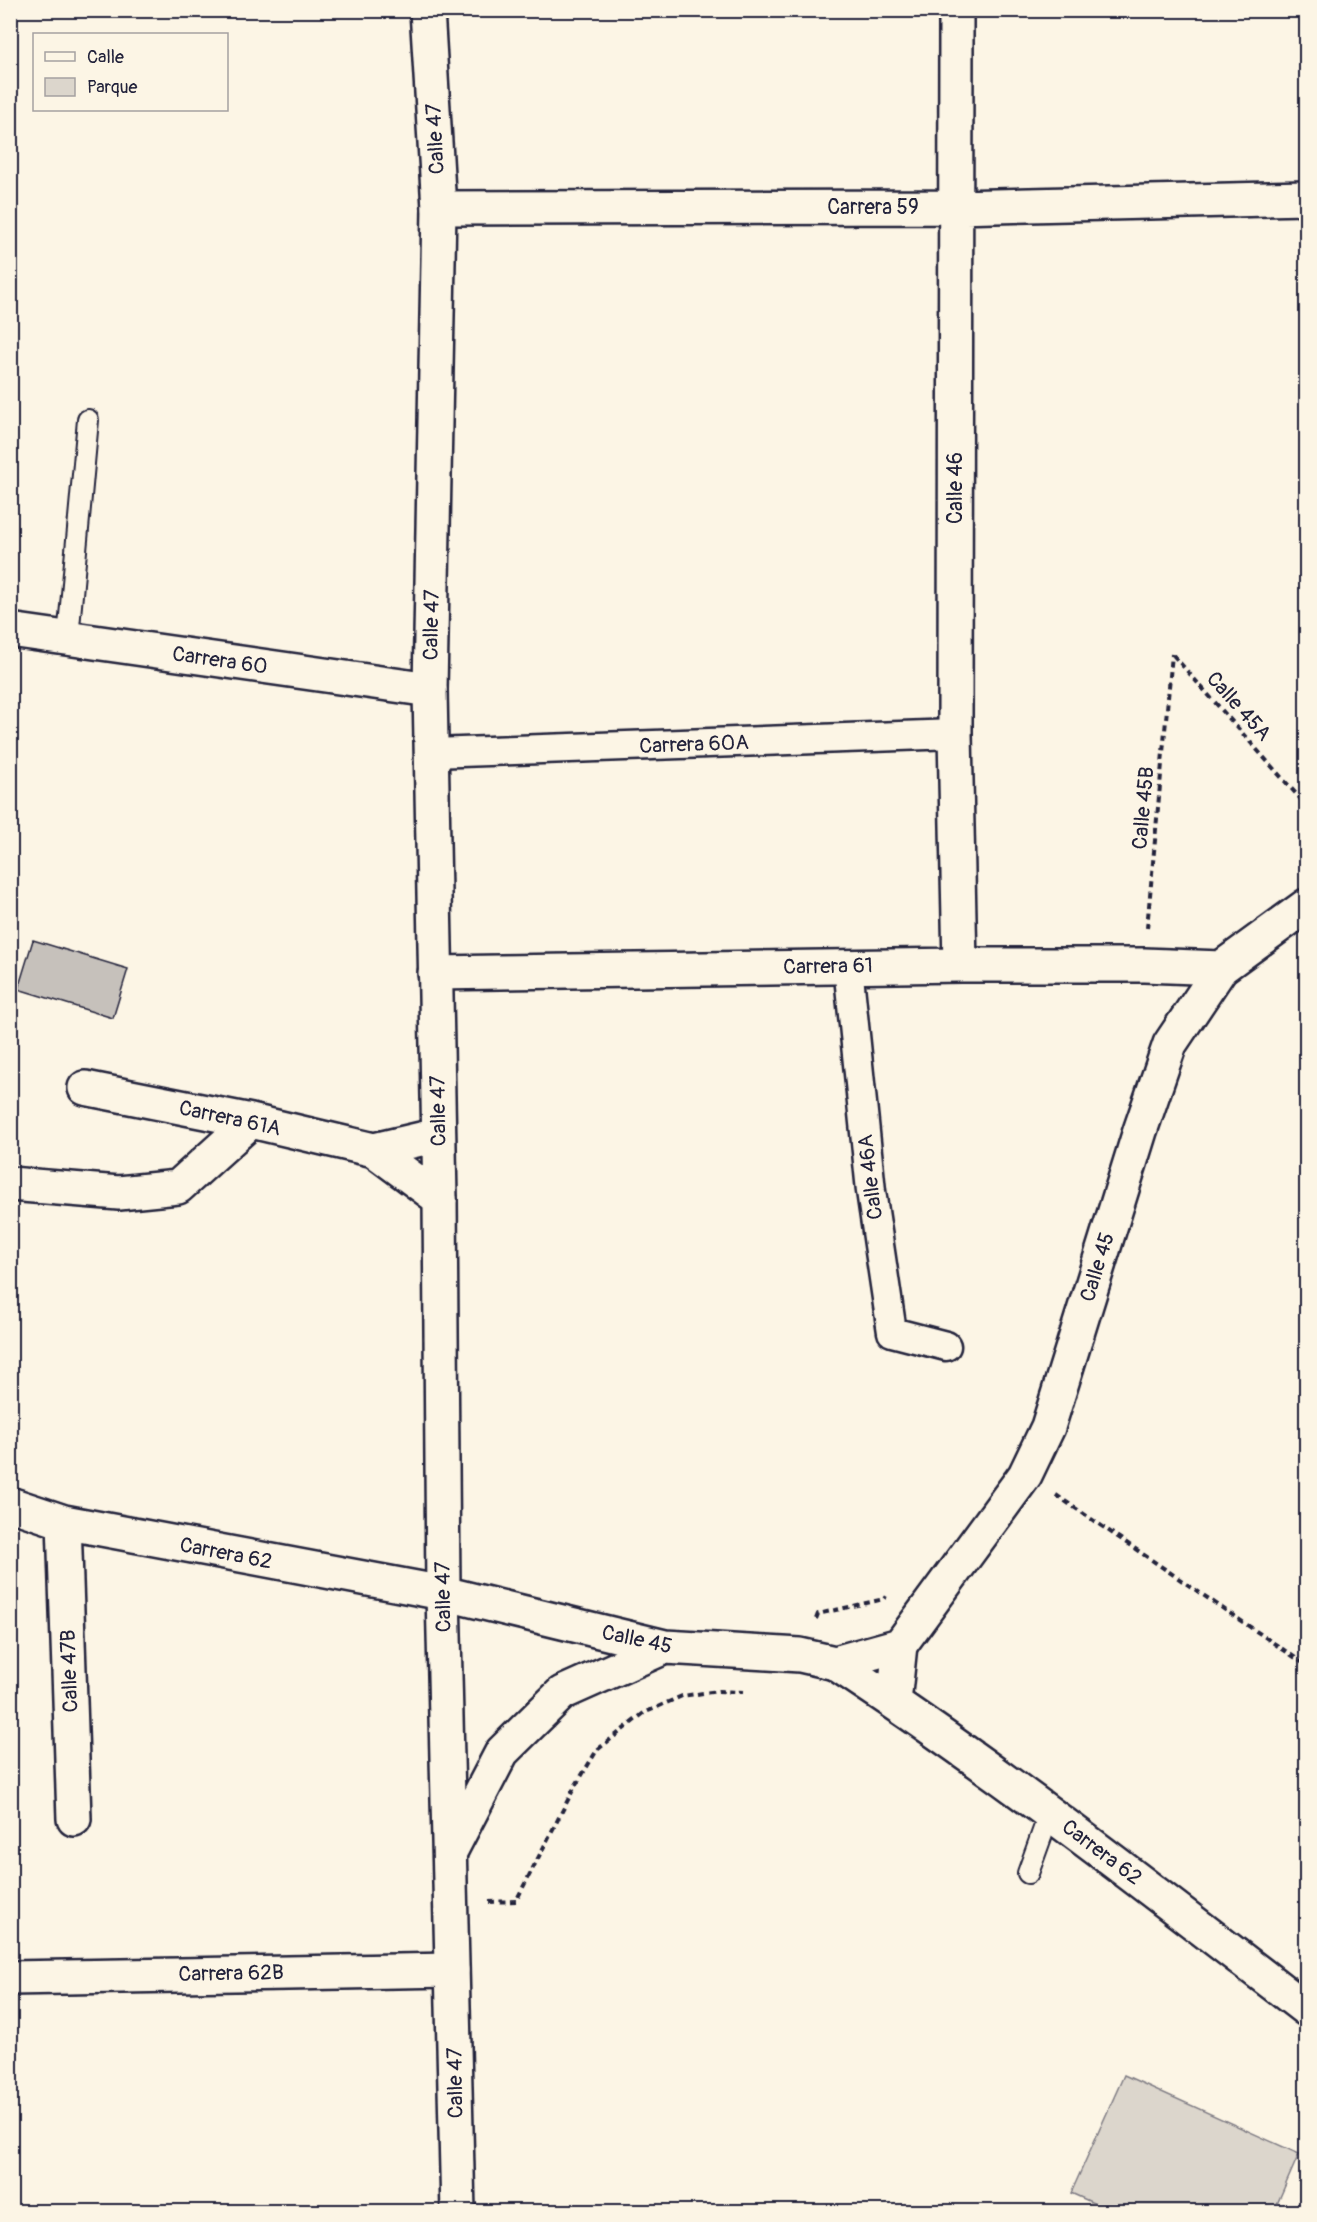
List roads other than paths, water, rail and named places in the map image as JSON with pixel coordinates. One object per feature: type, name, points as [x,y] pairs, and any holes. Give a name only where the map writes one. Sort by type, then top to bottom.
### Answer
[{"type":"street","name":"Calle 47","points":[[427,10],[439,208],[430,690],[440,1199],[443,1593],[458,2211]]},
{"type":"street","name":"Calle 46","points":[[956,10],[955,734],[960,965]]},
{"type":"street","name":"Carrera 59","points":[[439,208],[955,207],[1306,198]]},
{"type":"street","name":"Carrera 60","points":[[10,630],[430,690]]},
{"type":"street","name":"Carrera 60A","points":[[432,753],[955,734]]},
{"type":"street","name":"Calle 45","points":[[443,1593],[664,1647],[800,1655],[835,1663],[894,1702],[900,1646],[1025,1474],[1047,1427],[1140,1131],[1170,1044],[1221,968],[1306,906]]},
{"type":"street","name":"Carrera 61","points":[[435,973],[960,965],[1144,965],[1221,968]]},
{"type":"street","name":"Calle 46A","points":[[848,966],[871,1191],[892,1332],[946,1346]]},
{"type":"street","name":"Carrera 61A","points":[[86,1088],[251,1121],[374,1150],[440,1199]]},
{"type":"street","points":[[10,1184],[118,1193],[178,1187],[251,1121]]},
{"type":"street","name":"Carrera 61A","points":[[374,1150],[438,1135]]},
{"type":"street","name":"Carrera 62","points":[[10,1504],[64,1522],[443,1593]]},
{"type":"street","name":"Calle 47B","points":[[64,1522],[74,1819]]},
{"type":"street","name":"Calle 45","points":[[835,1663],[900,1646]]},
{"type":"street","points":[[450,1852],[502,1752],[562,1693],[664,1647]]},
{"type":"street","name":"Carrera 62","points":[[894,1702],[1050,1812],[1306,2009]]},
{"type":"street","name":"Carrera 62B","points":[[10,1978],[452,1970]]},
{"type":"lane","points":[[68,638],[88,420]]},
{"type":"lane","points":[[1028,1872],[1050,1812]]}]
